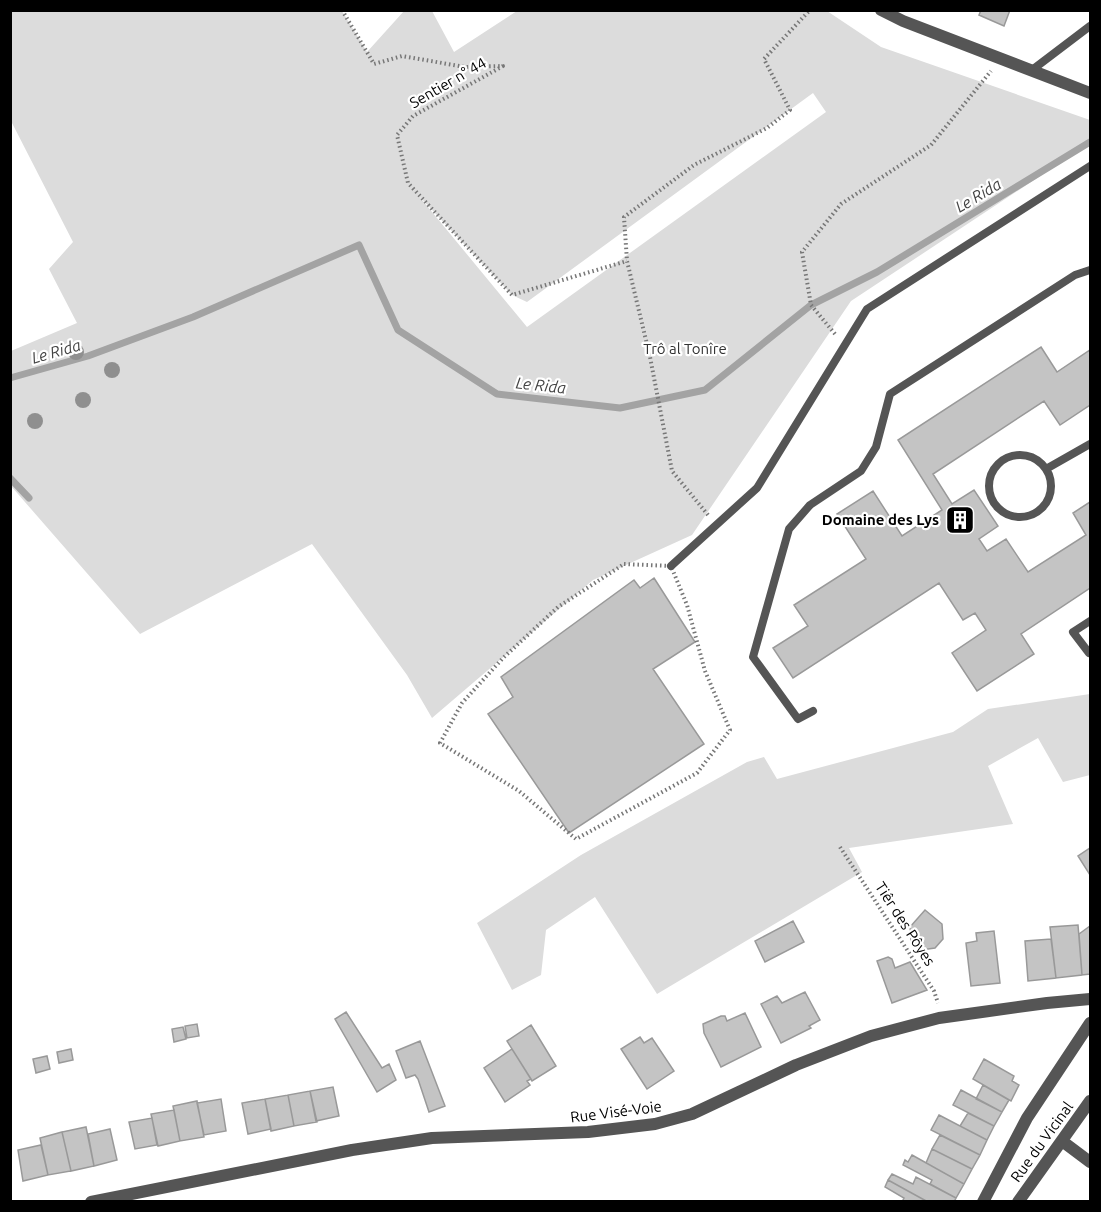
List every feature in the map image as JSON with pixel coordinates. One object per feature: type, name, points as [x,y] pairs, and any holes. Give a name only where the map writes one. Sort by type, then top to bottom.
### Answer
[{"type":"street","points":[[881,10],[1090,93]]},
{"type":"street","name":"Rue Visé-Voie","points":[[92,1202],[352,1150],[432,1138],[588,1132],[655,1124],[692,1114],[796,1065],[871,1036],[943,1018],[1090,999]]},
{"type":"street","points":[[983,1202],[1027,1118],[1090,1023]]},
{"type":"street","name":"Rue du Vicinal","points":[[1018,1202],[1090,1101]]},
{"type":"street","points":[[1062,1141],[1090,1162]]},
{"type":"lane","points":[[1032,70],[1090,26]]},
{"type":"lane","points":[[671,566],[757,488],[867,309],[1090,166]]},
{"type":"lane","points":[[813,711],[798,719],[753,657],[789,529],[810,505],[861,471],[876,447],[890,394],[1075,275],[1090,270]]},
{"type":"lane","points":[[1046,469],[1090,444]]},
{"type":"lane","points":[[1023,455],[1040,462],[1046,469],[1050,478],[1049,498],[1037,513],[1017,518],[999,510],[992,502],[988,482],[997,464],[1005,458],[1023,455]]},
{"type":"lane","points":[[1089,653],[1073,632],[1090,621]]},
{"type":"path","name":"Sentier n° 44","points":[[342,10],[374,64],[402,56],[465,67],[502,66],[413,116],[397,135],[408,183],[512,295],[627,261]]},
{"type":"path","points":[[716,525],[672,471],[650,357],[627,261],[624,217],[694,165],[767,128],[790,110],[764,59],[810,10]]},
{"type":"path","points":[[844,346],[812,305],[802,252],[841,204],[931,145],[1001,58]]},
{"type":"path","points":[[624,564],[671,566],[687,605],[705,671],[730,730],[698,773],[576,839],[519,790],[440,743],[462,703],[503,658],[558,607],[624,564]]},
{"type":"path","name":"Tiêr des Pôyes","points":[[840,847],[934,992],[943,1018]]},
{"type":"green space","name":"Trô al Tonîre","points":[[10,11],[342,11],[367,52],[404,11],[432,11],[454,52],[517,11],[827,11],[881,47],[1090,120],[1090,143],[851,301],[692,535],[593,580],[432,718],[407,675],[312,544],[140,634],[11,486],[11,351],[77,323],[49,269],[73,242],[11,121]],"holes":[[[813,93],[826,112],[527,327],[418,195],[512,295],[527,302]]]},
{"type":"green space","points":[[1090,694],[1090,775],[1063,782],[1038,738],[988,766],[1013,824],[849,848],[862,872],[657,994],[595,897],[546,930],[541,975],[512,990],[477,923],[581,855],[747,762],[764,757],[777,779],[953,732],[988,709]]},
{"type":"building","points":[[981,10],[1010,10],[1004,26],[979,15]]},
{"type":"building","name":"Domaine des Lys","points":[[1041,347],[1057,372],[1090,350],[1090,405],[1060,425],[1044,401],[933,474],[952,504],[974,490],[998,526],[979,539],[987,551],[1006,539],[1028,572],[1086,535],[1073,513],[1090,502],[1090,588],[1021,634],[1034,654],[977,691],[952,653],[986,630],[975,613],[963,620],[939,583],[793,678],[773,648],[808,626],[794,605],[866,559],[837,514],[873,491],[902,536],[942,510],[898,440]]},
{"type":"building","points":[[654,578],[695,642],[653,669],[704,744],[569,833],[488,714],[513,697],[501,677],[634,580],[640,588]]},
{"type":"building","points":[[1090,848],[1090,875],[1078,856]]},
{"type":"building","points":[[925,910],[942,924],[943,939],[935,948],[921,950],[911,942],[910,927]]},
{"type":"building","points":[[793,921],[804,942],[765,962],[755,941]]},
{"type":"building","points":[[1078,925],[1082,975],[1056,978],[1050,927]]},
{"type":"building","points":[[1090,926],[1090,974],[1082,975],[1079,934]]},
{"type":"building","points":[[994,931],[1000,983],[971,986],[966,943],[977,941],[976,933]]},
{"type":"building","points":[[1051,939],[1056,978],[1028,981],[1025,941]]},
{"type":"building","points":[[888,957],[892,959],[895,968],[910,962],[927,990],[892,1003],[877,961]]},
{"type":"building","points":[[805,992],[820,1020],[809,1026],[811,1028],[781,1043],[761,1004],[777,996],[782,1003]]},
{"type":"building","points":[[346,1012],[382,1068],[389,1064],[396,1080],[377,1092],[335,1019]]},
{"type":"building","points":[[745,1013],[761,1047],[721,1067],[704,1033],[703,1024],[721,1016],[725,1016],[727,1021]]},
{"type":"building","points":[[197,1024],[199,1036],[187,1038],[185,1026]]},
{"type":"building","points":[[531,1025],[556,1066],[532,1081],[507,1041]]},
{"type":"building","points":[[183,1027],[186,1039],[174,1042],[172,1029]]},
{"type":"building","points":[[640,1037],[644,1043],[652,1038],[674,1071],[647,1089],[621,1049]]},
{"type":"building","points":[[420,1041],[445,1106],[429,1112],[418,1079],[415,1075],[406,1078],[396,1051]]},
{"type":"building","points":[[71,1049],[73,1060],[59,1063],[57,1052]]},
{"type":"building","points":[[512,1049],[531,1079],[527,1081],[530,1085],[505,1102],[484,1068]]},
{"type":"building","points":[[47,1056],[50,1069],[36,1073],[33,1059]]},
{"type":"building","points":[[984,1059],[1014,1076],[1012,1081],[1019,1085],[1011,1101],[973,1079]]},
{"type":"building","points":[[983,1085],[1009,1100],[1002,1112],[976,1099]]},
{"type":"building","points":[[333,1087],[339,1116],[316,1121],[310,1091]]},
{"type":"building","points":[[961,1090],[1002,1112],[994,1126],[953,1105]]},
{"type":"building","points":[[310,1091],[317,1122],[294,1126],[288,1095]]},
{"type":"building","points":[[288,1095],[294,1126],[271,1131],[265,1099]]},
{"type":"building","points":[[221,1099],[226,1131],[204,1135],[197,1103]]},
{"type":"building","points":[[265,1099],[271,1129],[248,1134],[242,1103]]},
{"type":"building","points":[[197,1101],[204,1137],[180,1141],[173,1106]]},
{"type":"building","points":[[174,1110],[180,1141],[158,1146],[151,1114]]},
{"type":"building","points":[[968,1113],[994,1126],[987,1140],[960,1126]]},
{"type":"building","points":[[939,1115],[987,1140],[980,1155],[931,1130]]},
{"type":"building","points":[[152,1118],[157,1145],[135,1149],[129,1122]]},
{"type":"building","points":[[86,1127],[94,1166],[71,1171],[62,1132]]},
{"type":"building","points":[[110,1129],[117,1160],[94,1166],[88,1134]]},
{"type":"building","points":[[62,1132],[71,1171],[48,1175],[40,1138]]},
{"type":"building","points":[[940,1135],[980,1155],[972,1169],[932,1149]]},
{"type":"building","points":[[41,1145],[48,1175],[23,1181],[18,1150]]},
{"type":"building","points":[[932,1149],[972,1169],[964,1184],[926,1163]]},
{"type":"building","points":[[912,1155],[964,1184],[956,1198],[930,1184],[932,1180],[903,1165],[905,1160],[908,1162]]},
{"type":"building","points":[[892,1174],[913,1184],[916,1177],[956,1198],[954,1202],[928,1202],[888,1180]]},
{"type":"building","points":[[888,1180],[928,1202],[902,1202],[904,1198],[885,1187]]},
{"type":"waterway","name":"Le Rida","points":[[10,378],[88,356],[193,317],[359,245],[398,330],[497,394],[620,408],[705,390],[811,305],[877,272],[1090,142]]},
{"type":"waterway","points":[[10,478],[29,498]]},
{"type":"place","name":"Domaine des Lys","points":[[960,520]]}]
